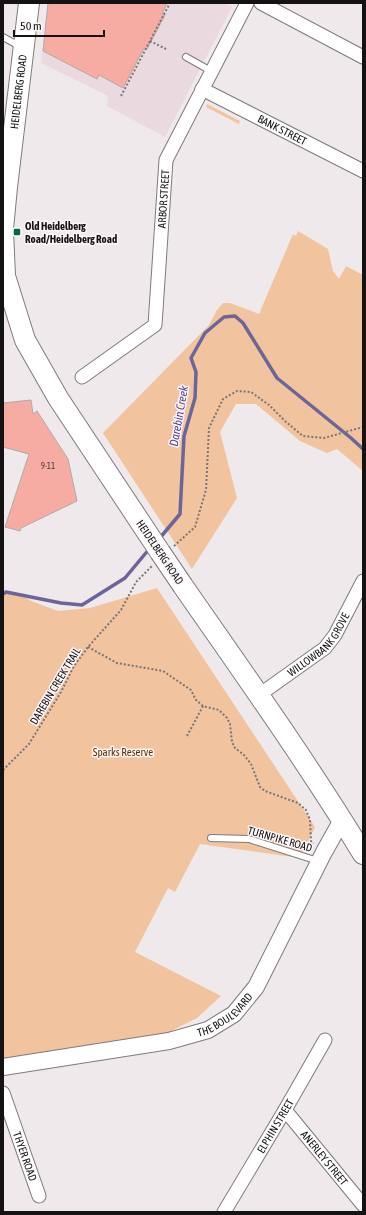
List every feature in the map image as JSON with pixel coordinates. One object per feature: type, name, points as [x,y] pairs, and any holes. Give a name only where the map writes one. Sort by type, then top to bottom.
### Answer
[{"type":"main road","name":"HEIDELBERG ROAD","points":[[29,3],[24,48],[8,146],[3,230],[4,276],[25,340],[58,398],[183,586],[259,695],[363,854]]},
{"type":"street","name":"ARBOR STREET","points":[[82,377],[155,325],[165,165],[168,155],[247,3]]},
{"type":"street","points":[[261,3],[363,57]]},
{"type":"street","name":"BANK STREET","points":[[202,89],[363,170]]},
{"type":"street","name":"WILLOWBANK GROVE","points":[[259,695],[325,648],[335,635],[363,581]]},
{"type":"street","name":"THE BOULEVARD","points":[[3,1067],[169,1041],[208,1030],[234,1014],[256,987],[321,856],[342,820]]},
{"type":"street","name":"ELPHIN STREET","points":[[224,1212],[286,1110],[325,1040]]},
{"type":"street","name":"THYER ROAD","points":[[3,1093],[39,1196]]},
{"type":"street","name":"ANERLEY STREET","points":[[286,1110],[363,1205]]},
{"type":"lane","points":[[3,37],[24,48]]},
{"type":"lane","points":[[186,57],[211,71]]},
{"type":"lane","name":"TURNPIKE ROAD","points":[[211,838],[250,839],[321,856]]},
{"type":"path","points":[[121,96],[170,3]]},
{"type":"path","points":[[150,40],[166,49]]},
{"type":"path","points":[[201,509],[206,490],[209,428],[223,399],[237,391],[251,392],[269,405],[303,436],[324,438],[363,427]]},
{"type":"path","name":"DAREBIN CREEK TRAIL","points":[[3,770],[29,744],[61,692],[74,666],[88,647],[121,610]]},
{"type":"path","points":[[88,647],[117,663],[163,671],[191,690],[196,700],[203,706],[218,710],[227,718],[230,724],[232,742],[235,748],[244,755],[251,764],[260,787],[265,791],[298,803],[306,810],[310,820],[311,841],[321,856]]},
{"type":"path","points":[[188,736],[203,706]]},
{"type":"shaded area","points":[[48,3],[224,3],[232,7],[165,137],[107,106],[108,96],[41,63]]},
{"type":"green space","points":[[207,104],[240,121],[239,124],[206,107]]},
{"type":"green space","points":[[298,231],[328,249],[333,271],[339,279],[346,266],[363,275],[363,471],[337,449],[327,453],[300,441],[256,404],[236,404],[220,432],[237,498],[192,569],[103,433],[209,325],[217,310],[223,303],[230,303],[259,314],[293,234],[296,236]]},
{"type":"green space","name":"Sparks Reserve","points":[[157,588],[315,827],[300,858],[200,844],[175,892],[168,888],[135,952],[221,996],[197,1018],[165,1034],[3,1059],[3,594],[8,592],[18,593],[31,601],[58,611],[90,608]]},
{"type":"building","points":[[48,3],[167,3],[162,14],[165,15],[147,49],[144,48],[123,88],[99,75],[97,79],[43,51]]},
{"type":"building","points":[[31,400],[33,414],[37,411],[68,459],[77,501],[21,528],[20,531],[5,527],[29,454],[3,447],[3,403]]},
{"type":"waterway","name":"Darebin Creek","points":[[159,539],[180,514],[184,436],[195,398],[196,372],[191,358],[205,333],[224,317],[235,316],[243,323],[277,378],[363,449]]},
{"type":"waterway","name":"Darebin Creek","points":[[3,594],[6,592],[61,603],[82,605],[125,578],[150,548]]},
{"type":"place","name":"Old Heidelberg Road/Heidelberg Road","points":[[17,232]]}]
